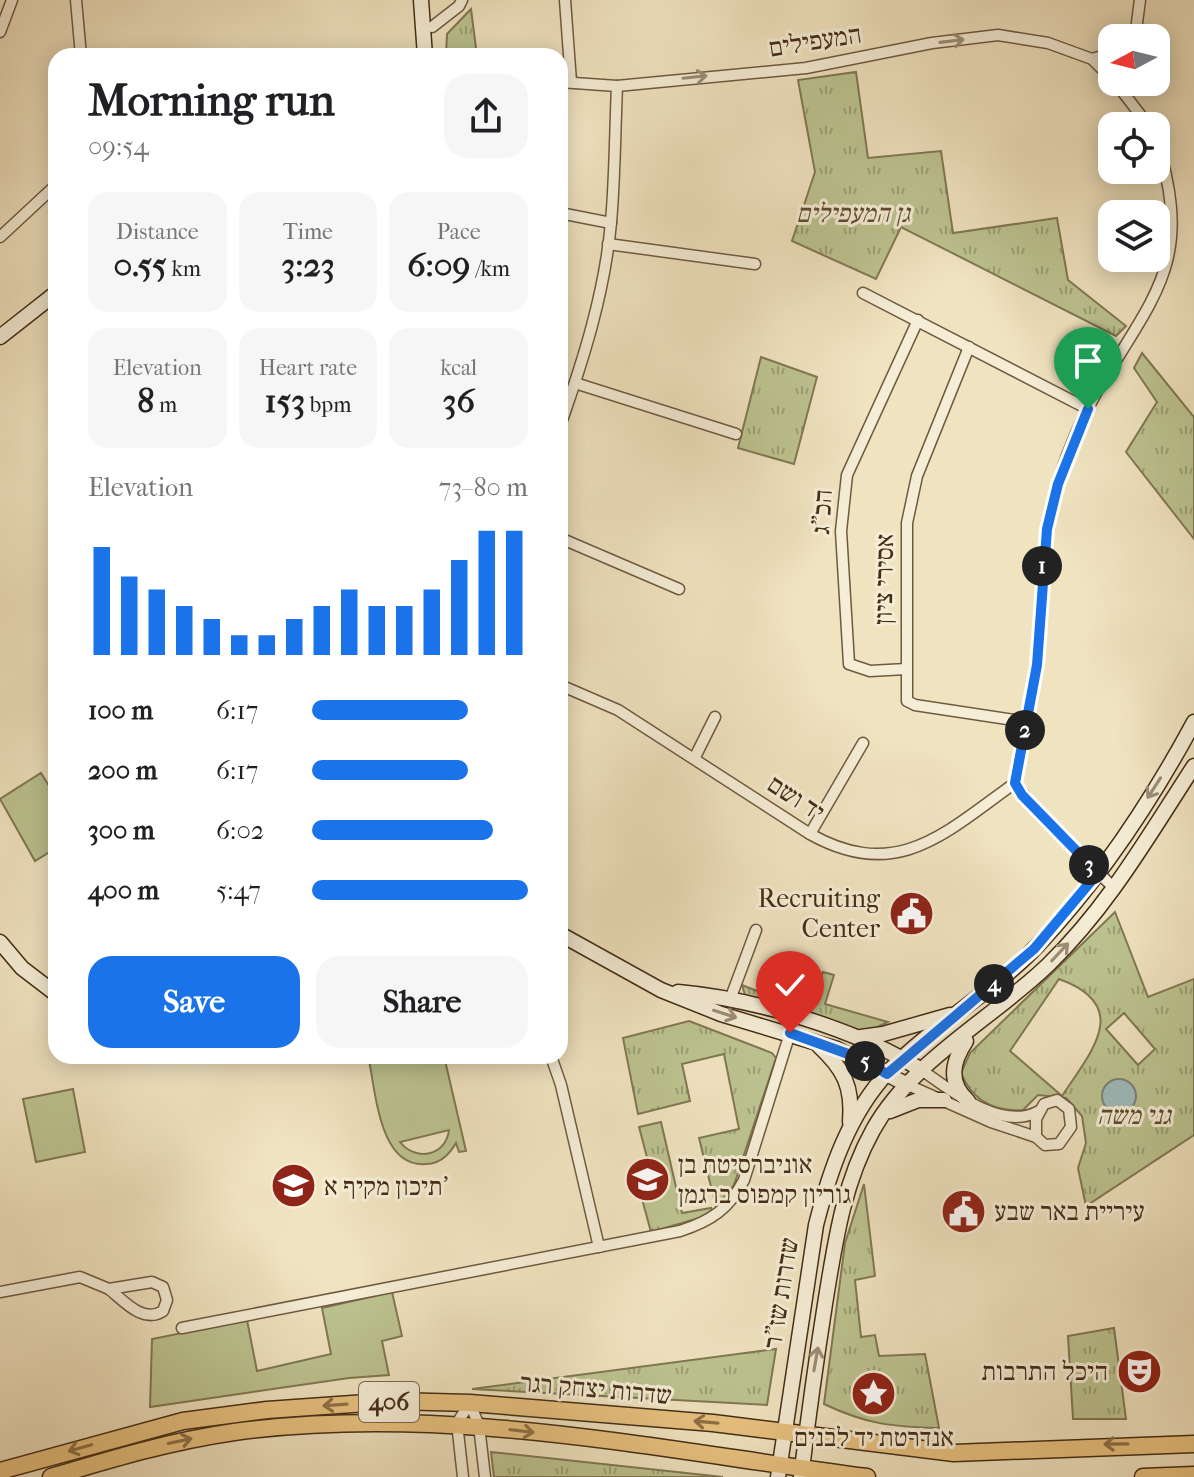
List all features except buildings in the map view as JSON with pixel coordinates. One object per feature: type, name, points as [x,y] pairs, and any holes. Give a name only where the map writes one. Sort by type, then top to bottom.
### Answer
[{"type":"main road","points":[[421,0],[424,48]]},
{"type":"main road","points":[[430,0],[434,48]]},
{"type":"main road","points":[[0,337],[48,299]]},
{"type":"main road","name":"שדרות שז\"ר","points":[[779,1471],[816,1225],[825,1188],[849,1130],[868,1097],[902,1058],[1034,949],[1098,873],[1194,722]]},
{"type":"main road","name":"שדרות שז\"ר","points":[[801,1472],[837,1229],[846,1195],[872,1132],[885,1110],[908,1085],[1049,964],[1114,888],[1194,766]]},
{"type":"main road","points":[[568,938],[661,990],[721,1014],[790,1033],[862,1059],[908,1085]]},
{"type":"main road","points":[[0,942],[22,968],[48,988]]},
{"type":"main road","points":[[661,990],[731,997],[853,1037],[902,1058],[923,1071]]},
{"type":"main road","points":[[853,1037],[883,1034],[961,1011]]},
{"type":"main road","points":[[968,1101],[955,1085],[955,1062],[973,1030]]},
{"type":"main road","points":[[812,1041],[840,1065],[848,1080],[851,1104],[849,1130]]},
{"type":"main road","points":[[872,1132],[893,1108],[918,1100],[944,1100]]},
{"type":"main road","name":"שדרות יצחק רגר","points":[[0,1471],[154,1427],[201,1418],[395,1401],[470,1403],[713,1423],[954,1453],[1194,1444]]},
{"type":"main road","name":"שדרות יצחק רגר","points":[[51,1477],[153,1447],[235,1432],[380,1423],[457,1423],[779,1471],[863,1477]]},
{"type":"main road","points":[[1143,1477],[1194,1475]]},
{"type":"street","points":[[0,32],[12,0]]},
{"type":"street","points":[[76,0],[80,48]]},
{"type":"street","points":[[432,27],[449,16],[462,0]]},
{"type":"street","points":[[565,0],[566,48]]},
{"type":"street","points":[[1137,24],[1140,0]]},
{"type":"street","name":"המעפילים","points":[[568,82],[617,86],[806,68],[932,43],[998,35],[1048,43],[1092,59],[1098,64]]},
{"type":"street","points":[[1092,59],[1098,57]]},
{"type":"street","points":[[568,403],[608,244],[617,86]]},
{"type":"street","points":[[1170,164],[1183,205]]},
{"type":"street","points":[[0,237],[48,192]]},
{"type":"street","points":[[568,215],[611,223]]},
{"type":"street","points":[[1114,888],[1030,804],[1015,783],[1037,665],[1047,529],[1058,484],[1088,409],[1172,278],[1184,230]]},
{"type":"street","points":[[608,244],[755,264]]},
{"type":"street","points":[[863,293],[1088,409]]},
{"type":"street","name":"הכ\"ג","points":[[906,669],[870,671],[849,664],[841,531],[847,475],[918,320]]},
{"type":"street","name":"אסירי ציון","points":[[969,347],[929,443],[909,512],[905,548],[907,701],[915,705],[1027,722]]},
{"type":"street","points":[[575,383],[736,434]]},
{"type":"street","points":[[568,541],[679,589]]},
{"type":"street","name":"יד ושם","points":[[568,688],[618,710],[810,834],[842,851],[891,855],[939,837],[1015,783]]},
{"type":"street","points":[[695,757],[715,717]]},
{"type":"street","points":[[810,834],[863,743]]},
{"type":"street","points":[[731,997],[756,930]]},
{"type":"street","points":[[182,1328],[599,1247],[700,1225],[715,1218],[733,1200],[757,1145],[790,1033]]},
{"type":"street","points":[[554,1064],[599,1247]]},
{"type":"street","points":[[908,1085],[991,1122],[1036,1137],[1045,1145],[1054,1146],[1064,1141],[1071,1127],[1072,1116],[1065,1104],[1048,1101],[1039,1111],[1018,1118],[968,1101],[923,1071]]},
{"type":"street","points":[[1036,1137],[1039,1111]]},
{"type":"street","points":[[0,1292],[80,1277],[109,1289],[145,1315],[157,1315],[166,1306],[166,1294],[158,1283],[109,1289]]},
{"type":"street","points":[[463,1477],[457,1423],[470,1403]]},
{"type":"street","points":[[470,1403],[479,1426],[485,1477]]},
{"type":"green space","points":[[471,9],[476,48],[446,48],[447,34]]},
{"type":"green space","name":"גן המעפילים","points":[[856,72],[868,158],[941,151],[953,233],[1057,218],[1068,280],[1126,326],[1116,336],[901,227],[876,279],[792,241],[815,172],[798,80]]},
{"type":"green space","points":[[1142,353],[1194,417],[1194,539],[1126,452],[1157,402],[1134,368]]},
{"type":"green space","points":[[761,357],[817,377],[794,464],[738,448]]},
{"type":"green space","points":[[41,773],[48,784],[48,853],[35,861],[0,799]]},
{"type":"green space","name":"גני משה","points":[[1115,912],[1148,997],[1194,979],[1194,1135],[1086,1206],[1078,1168],[1086,1143],[1082,1116],[1066,1098],[1038,1095],[1023,1110],[1003,1109],[985,1102],[971,1090],[961,1073],[970,1053]],"holes":[[[1059,979],[1082,990],[1095,1003],[1100,1017],[1099,1032],[1093,1047],[1062,1096],[1010,1051]],[[1124,1013],[1155,1049],[1138,1065],[1106,1029]]]},
{"type":"green space","points":[[823,972],[834,975],[825,1004],[888,1022],[865,1033],[755,999],[745,995],[742,985],[805,1010]]},
{"type":"green space","points":[[689,1021],[772,1053],[776,1058],[734,1185],[716,1207],[699,1138],[739,1129],[724,1054],[682,1064],[690,1101],[638,1114],[623,1038]]},
{"type":"green space","points":[[369,1064],[446,1064],[466,1151],[459,1152],[456,1143],[444,1158],[436,1162],[410,1162],[398,1153],[389,1140],[377,1106]],"holes":[[[449,1130],[442,1146],[422,1154],[400,1142]]]},
{"type":"green space","points":[[73,1089],[85,1152],[36,1162],[23,1099]]},
{"type":"green space","points":[[661,1122],[682,1213],[711,1208],[713,1214],[651,1232],[639,1188],[654,1184],[639,1127]]},
{"type":"green space","points":[[864,1184],[875,1276],[855,1280],[861,1337],[875,1335],[879,1356],[925,1354],[939,1428],[880,1423],[824,1404],[845,1243]]},
{"type":"green space","points":[[392,1292],[402,1336],[382,1341],[389,1375],[150,1407],[152,1339],[247,1320],[257,1371],[331,1354],[322,1308]]},
{"type":"green space","points":[[1114,1328],[1126,1419],[1073,1419],[1068,1336]]},
{"type":"green space","points":[[776,1349],[767,1405],[472,1389]]},
{"type":"green space","points":[[491,1452],[723,1477],[494,1477]]},
{"type":"water","points":[[1119,1079],[1131,1084],[1136,1096],[1131,1108],[1119,1113],[1107,1108],[1102,1096],[1107,1084]]},
{"type":"place","name":"Recruiting Center","points":[[911,913]]},
{"type":"place","name":"אוניברסיטת בן גוריון קמפוס ברגמן","points":[[647,1179]]},
{"type":"place","name":"תיכון מקיף א'","points":[[293,1186]]},
{"type":"place","name":"עיריית באר שבע","points":[[963,1211]]},
{"type":"place","name":"היכל התרבות","points":[[1139,1371]]},
{"type":"place","name":"אנדרטת יד לבנים","points":[[874,1394]]},
{"type":"route","points":[[790,1033],[862,1059],[887,1074],[902,1058],[1034,949],[1088,889],[1098,873],[1022,795],[1015,783],[1037,665],[1042,564],[1047,529],[1069,451],[1088,409]]}]
